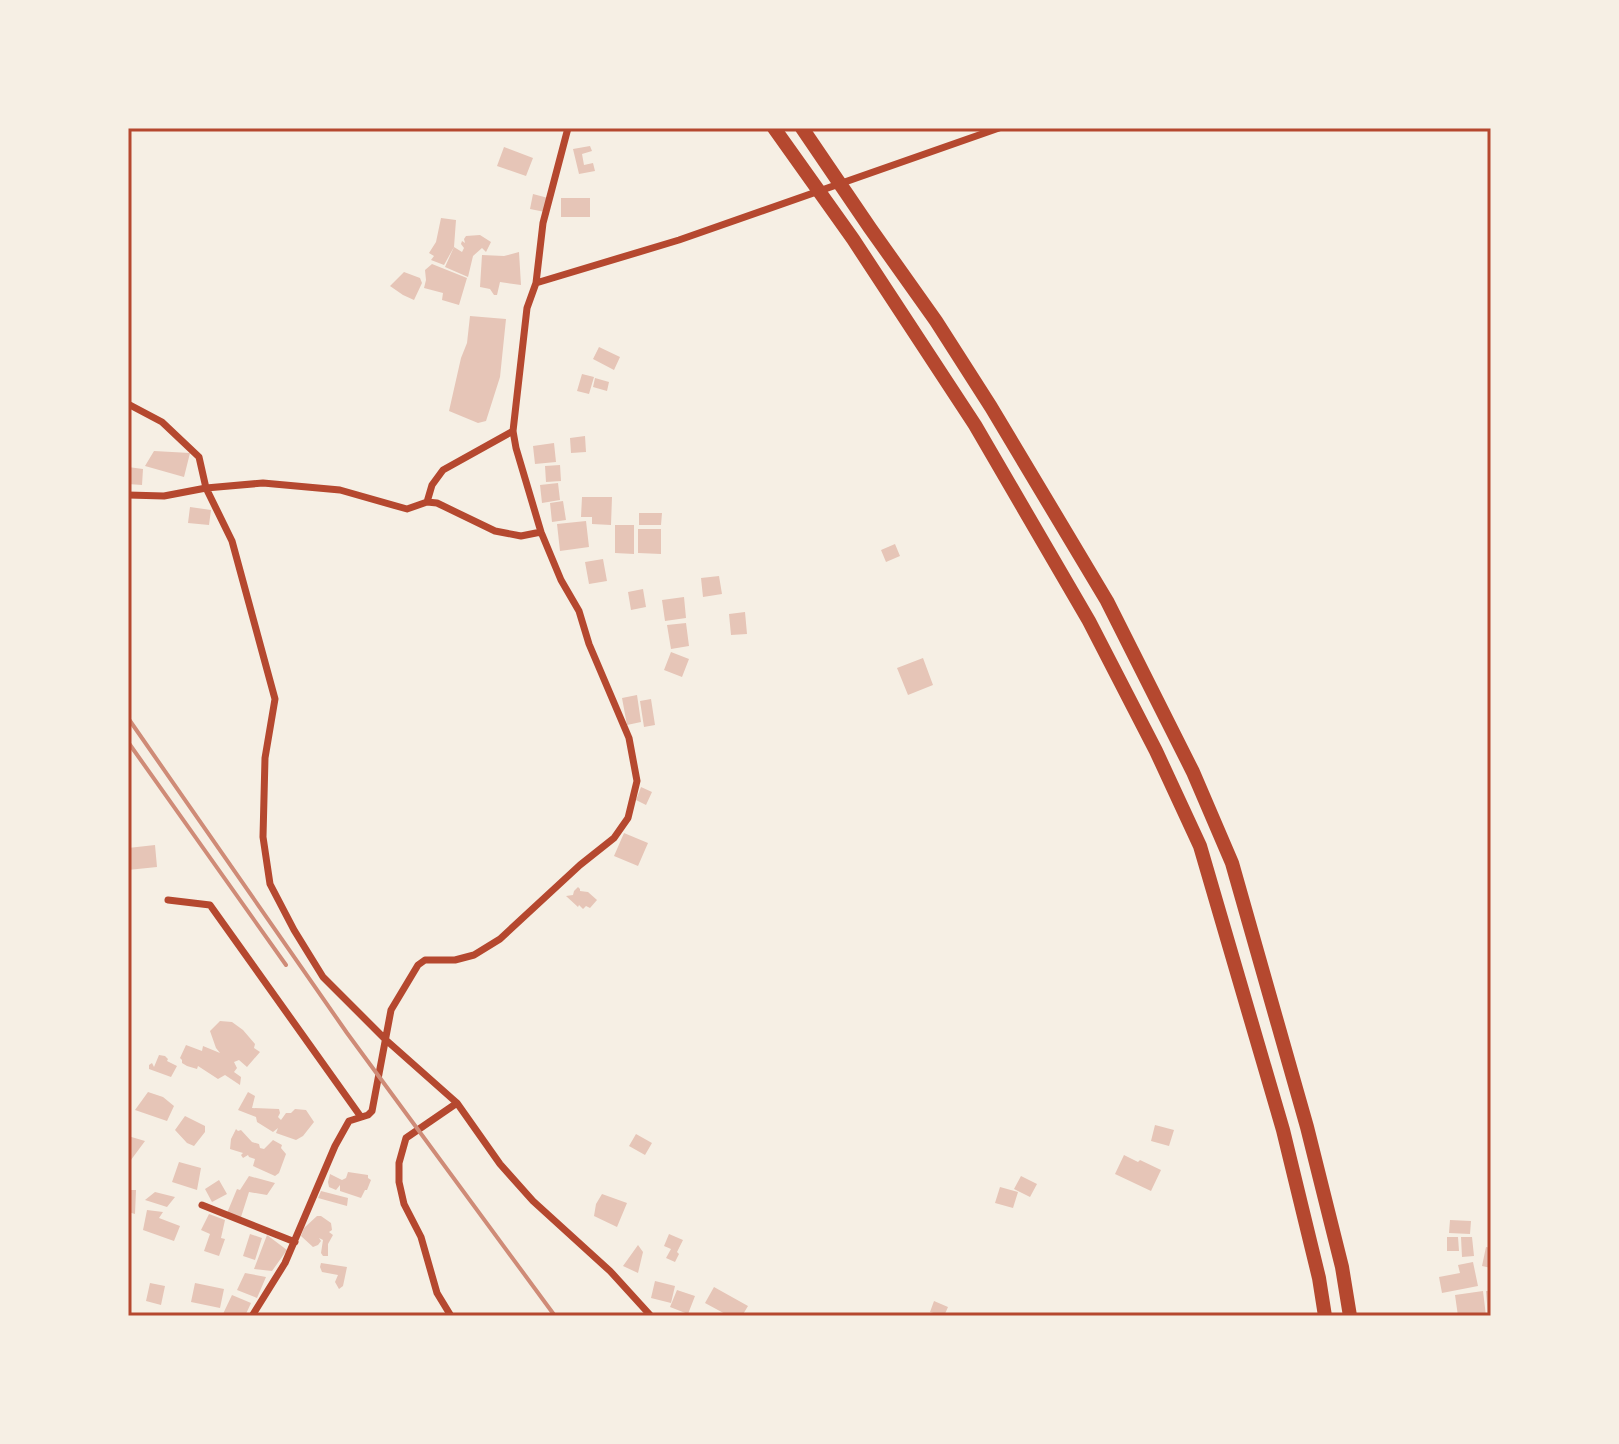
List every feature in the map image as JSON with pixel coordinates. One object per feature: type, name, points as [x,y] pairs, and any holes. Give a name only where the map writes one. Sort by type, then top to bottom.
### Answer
[{"type":"highway","points":[[774,128],[853,239],[975,425],[1089,621],[1156,751],[1200,846],[1283,1130],[1319,1278],[1325,1316]]},
{"type":"highway","points":[[802,128],[936,321],[991,407],[1107,601],[1193,772],[1232,863],[1307,1127],[1342,1267],[1350,1316]]},
{"type":"street","points":[[252,1316],[285,1263],[335,1146],[349,1121],[372,1111],[391,1010],[418,965],[425,960],[455,960],[474,955],[500,939],[614,838],[628,818],[637,781],[629,738],[589,644],[579,611],[561,580],[541,532],[519,462],[513,431],[527,308],[536,283],[543,223],[568,128]]},
{"type":"street","points":[[536,283],[679,240],[999,128]]},
{"type":"street","points":[[128,404],[162,422],[199,457],[206,488],[232,541],[275,699],[265,758],[263,837],[270,884],[294,930],[323,977],[386,1040],[457,1103],[500,1164],[533,1201],[610,1271],[651,1316]]},
{"type":"street","points":[[427,502],[432,485],[443,470],[513,431]]},
{"type":"street","points":[[128,495],[164,496],[206,488],[263,483],[316,486],[407,509],[427,502],[437,503],[495,531],[521,536],[541,532]]},
{"type":"street","points":[[168,900],[210,905],[361,1117]]},
{"type":"street","points":[[451,1316],[437,1293],[421,1237],[404,1204],[399,1163],[406,1138],[457,1103]]},
{"type":"street","points":[[202,1205],[295,1242]]},
{"type":"building","points":[[590,146],[592,151],[582,154],[584,165],[593,163],[595,171],[579,174],[573,149]]},
{"type":"building","points":[[504,147],[533,158],[526,176],[497,166]]},
{"type":"building","points":[[533,194],[548,198],[545,212],[530,209]]},
{"type":"building","points":[[561,198],[590,198],[590,217],[561,217]]},
{"type":"building","points":[[441,218],[456,220],[454,247],[444,265],[431,260],[434,256],[429,253],[436,242]]},
{"type":"building","points":[[480,235],[491,242],[486,252],[482,248],[473,256],[468,277],[445,267],[454,247],[462,252],[464,248],[461,244],[462,241],[465,243],[466,236]]},
{"type":"building","points":[[519,252],[521,285],[500,282],[497,295],[490,289],[480,287],[482,255],[504,256]]},
{"type":"building","points":[[432,264],[467,278],[459,305],[442,300],[443,293],[424,288],[425,270]]},
{"type":"building","points":[[404,272],[420,278],[422,283],[414,300],[390,286]]},
{"type":"building","points":[[470,316],[506,319],[500,377],[486,421],[478,423],[449,411],[467,343]]},
{"type":"building","points":[[599,347],[620,357],[614,370],[593,359]]},
{"type":"building","points":[[582,374],[594,377],[589,394],[577,391]]},
{"type":"building","points":[[595,378],[609,382],[607,391],[593,387]]},
{"type":"building","points":[[585,436],[586,452],[571,453],[570,438]]},
{"type":"building","points":[[554,443],[556,462],[535,464],[533,446]]},
{"type":"building","points":[[154,451],[190,453],[184,477],[145,466]]},
{"type":"building","points":[[560,465],[561,481],[546,482],[545,466]]},
{"type":"building","points":[[128,467],[143,469],[142,485],[128,484]]},
{"type":"building","points":[[558,483],[560,500],[542,503],[540,485]]},
{"type":"building","points":[[582,497],[612,497],[611,525],[592,524],[592,517],[581,517]]},
{"type":"building","points":[[563,501],[566,520],[552,522],[550,503]]},
{"type":"building","points":[[190,507],[211,510],[209,525],[188,523]]},
{"type":"building","points":[[639,513],[662,513],[661,525],[639,525]]},
{"type":"building","points":[[586,521],[589,547],[560,551],[557,524]]},
{"type":"building","points":[[615,525],[634,525],[634,554],[615,553]]},
{"type":"building","points":[[638,529],[661,529],[661,554],[638,553]]},
{"type":"building","points":[[895,544],[900,556],[886,562],[881,550]]},
{"type":"building","points":[[603,559],[607,581],[589,584],[585,562]]},
{"type":"building","points":[[719,576],[722,594],[703,597],[701,578]]},
{"type":"building","points":[[643,589],[646,607],[631,610],[628,592]]},
{"type":"building","points":[[684,597],[686,618],[665,621],[662,600]]},
{"type":"building","points":[[745,612],[747,634],[731,635],[729,614]]},
{"type":"building","points":[[686,623],[689,646],[671,649],[667,625]]},
{"type":"building","points":[[671,652],[689,659],[682,677],[664,670]]},
{"type":"building","points":[[923,658],[933,685],[908,695],[897,668]]},
{"type":"building","points":[[637,695],[641,722],[627,725],[622,698]]},
{"type":"building","points":[[651,699],[655,725],[644,727],[640,701]]},
{"type":"building","points":[[641,787],[652,792],[646,805],[636,800]]},
{"type":"building","points":[[624,833],[648,843],[638,866],[614,856]]},
{"type":"building","points":[[155,845],[157,867],[128,870],[128,848]]},
{"type":"building","points":[[578,887],[597,900],[590,908],[578,907],[566,896],[573,895]]},
{"type":"building","points":[[220,1021],[232,1022],[243,1030],[260,1052],[247,1067],[239,1060],[234,1062],[237,1068],[234,1072],[241,1077],[240,1085],[225,1075],[218,1079],[198,1066],[197,1069],[187,1066],[180,1058],[186,1045],[202,1051],[203,1046],[220,1053],[210,1031]]},
{"type":"building","points":[[159,1055],[177,1066],[171,1077],[149,1069],[152,1063],[154,1067]]},
{"type":"building","points":[[148,1092],[163,1097],[174,1106],[167,1121],[135,1110]]},
{"type":"building","points":[[248,1092],[255,1096],[252,1108],[279,1109],[278,1117],[281,1120],[286,1113],[295,1109],[306,1110],[314,1122],[296,1140],[276,1133],[278,1128],[273,1132],[257,1122],[256,1117],[238,1110]]},
{"type":"building","points":[[185,1116],[205,1126],[205,1132],[194,1146],[175,1130]]},
{"type":"building","points":[[1155,1125],[1174,1130],[1169,1146],[1151,1141]]},
{"type":"building","points":[[236,1129],[259,1144],[260,1148],[264,1149],[273,1140],[282,1145],[286,1154],[279,1173],[275,1176],[253,1166],[255,1159],[248,1155],[243,1158],[243,1153],[230,1149]]},
{"type":"building","points":[[636,1134],[652,1143],[645,1155],[629,1146]]},
{"type":"building","points":[[128,1136],[145,1141],[128,1164]]},
{"type":"building","points":[[1124,1155],[1161,1170],[1151,1191],[1115,1174]]},
{"type":"building","points":[[179,1162],[201,1168],[197,1190],[172,1182]]},
{"type":"building","points":[[348,1172],[368,1175],[371,1180],[361,1198],[340,1191],[340,1185],[336,1190],[329,1187],[330,1174],[342,1180]]},
{"type":"building","points":[[249,1176],[275,1183],[267,1195],[249,1192],[241,1217],[227,1213],[237,1189],[240,1190]]},
{"type":"building","points":[[1021,1176],[1037,1184],[1030,1197],[1014,1189]]},
{"type":"building","points":[[219,1180],[227,1194],[212,1202],[205,1189]]},
{"type":"building","points":[[1000,1187],[1018,1192],[1013,1208],[995,1203]]},
{"type":"building","points":[[128,1190],[136,1190],[135,1214],[128,1212]]},
{"type":"building","points":[[321,1191],[348,1198],[347,1206],[318,1198]]},
{"type":"building","points":[[155,1192],[175,1197],[167,1207],[145,1200]]},
{"type":"building","points":[[602,1194],[627,1203],[617,1227],[594,1216]]},
{"type":"building","points":[[147,1210],[163,1212],[159,1218],[180,1226],[174,1241],[143,1230]]},
{"type":"building","points":[[209,1214],[225,1220],[221,1238],[225,1239],[219,1256],[204,1251],[210,1234],[201,1230]]},
{"type":"building","points":[[317,1216],[331,1223],[332,1230],[329,1232],[333,1235],[328,1244],[328,1256],[321,1253],[323,1240],[319,1238],[321,1241],[313,1247],[301,1236],[304,1228]]},
{"type":"building","points":[[1450,1220],[1471,1221],[1470,1234],[1449,1233]]},
{"type":"building","points":[[250,1234],[262,1238],[255,1260],[243,1256]]},
{"type":"building","points":[[669,1234],[683,1240],[675,1262],[666,1258],[671,1249],[664,1246]]},
{"type":"building","points":[[267,1235],[287,1250],[272,1271],[254,1269]]},
{"type":"building","points":[[1447,1237],[1458,1237],[1459,1251],[1447,1251]]},
{"type":"building","points":[[1461,1237],[1472,1237],[1474,1256],[1462,1257]]},
{"type":"building","points":[[638,1245],[643,1252],[638,1273],[623,1266]]},
{"type":"building","points":[[1486,1247],[1491,1248],[1491,1268],[1482,1266]]},
{"type":"building","points":[[1473,1262],[1478,1286],[1442,1293],[1439,1277],[1460,1273],[1458,1265]]},
{"type":"building","points":[[321,1263],[347,1267],[343,1286],[339,1289],[335,1282],[338,1275],[322,1272]]},
{"type":"building","points":[[245,1273],[266,1277],[257,1298],[237,1290]]},
{"type":"building","points":[[655,1281],[675,1286],[671,1303],[651,1298]]},
{"type":"building","points":[[150,1283],[165,1286],[161,1305],[146,1301]]},
{"type":"building","points":[[195,1283],[224,1289],[220,1308],[191,1302]]},
{"type":"building","points":[[714,1287],[748,1306],[742,1316],[729,1316],[705,1303]]},
{"type":"building","points":[[677,1290],[695,1296],[688,1314],[670,1307]]},
{"type":"building","points":[[1483,1291],[1486,1316],[1458,1316],[1455,1295]]},
{"type":"building","points":[[1486,1291],[1491,1291],[1491,1316],[1488,1316]]},
{"type":"building","points":[[232,1295],[251,1303],[245,1316],[222,1316]]},
{"type":"building","points":[[934,1301],[948,1307],[944,1316],[930,1312]]},
{"type":"railway","points":[[128,718],[347,1033],[555,1316]]},
{"type":"railway","points":[[128,742],[286,965]]}]
